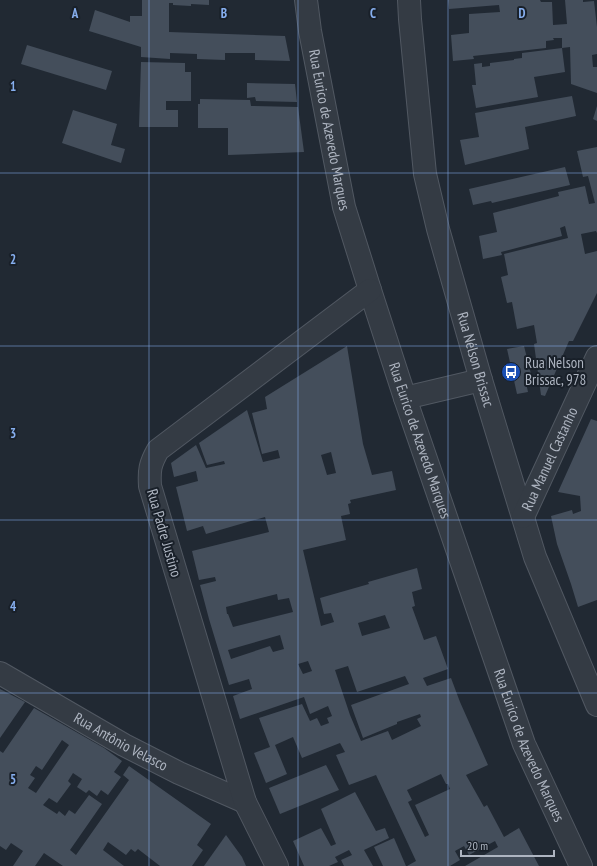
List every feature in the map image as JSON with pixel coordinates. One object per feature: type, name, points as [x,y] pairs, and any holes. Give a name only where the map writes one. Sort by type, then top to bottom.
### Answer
[{"type":"street","name":"Rua Eurico de Azevedo Marques","points":[[306,0],[310,31],[344,207],[404,398],[524,744],[581,866]]},
{"type":"street","name":"Rua Nélson Brissac","points":[[409,0],[425,174],[438,229],[481,380],[535,557],[597,705]]},
{"type":"street","name":"Rua Padre Justino","points":[[277,866],[245,802],[150,486],[149,472],[152,461],[158,450],[370,290]]},
{"type":"street","name":"Rua Manuel Castanho","points":[[523,517],[597,357]]},
{"type":"street","points":[[404,398],[481,380]]},
{"type":"street","name":"Rua Antônio Velasco","points":[[0,673],[124,746],[179,773],[245,802]]},
{"type":"building","points":[[142,0],[209,0],[209,5],[191,4],[191,6],[173,5],[173,3],[169,3],[169,32],[285,36],[290,61],[255,60],[255,53],[225,53],[225,60],[197,59],[197,54],[170,53],[170,59],[141,57],[141,47],[89,31],[95,10],[130,22],[130,16],[142,16]]},
{"type":"building","points":[[448,0],[540,0],[541,2],[552,2],[553,25],[567,24],[565,0],[583,0],[583,2],[594,1],[597,27],[597,54],[592,55],[593,67],[597,67],[597,93],[571,84],[570,47],[562,48],[562,38],[553,38],[554,40],[546,41],[546,48],[473,56],[474,59],[453,61],[451,35],[469,33],[469,14],[500,12],[499,5],[449,9]]},
{"type":"building","points":[[27,45],[112,71],[106,90],[21,64]]},
{"type":"building","points":[[562,48],[565,72],[534,77],[538,97],[476,108],[472,85],[476,85],[474,64],[482,63],[482,67],[490,66],[490,63],[522,58],[522,53]]},
{"type":"building","points":[[141,62],[185,63],[185,72],[191,72],[191,101],[166,101],[166,110],[178,110],[178,127],[139,127]]},
{"type":"building","points":[[247,83],[295,84],[297,102],[256,101],[255,97],[247,98]]},
{"type":"building","points":[[572,96],[576,116],[525,127],[529,149],[465,165],[460,140],[479,137],[475,113]]},
{"type":"building","points":[[200,99],[250,100],[251,106],[298,107],[304,152],[228,155],[228,128],[198,128],[198,104],[200,104]]},
{"type":"building","points":[[597,106],[597,121],[593,119]]},
{"type":"building","points":[[73,110],[117,124],[111,145],[125,149],[121,163],[62,143]]},
{"type":"building","points":[[597,147],[597,233],[596,231],[581,234],[585,254],[597,251],[597,293],[573,341],[569,341],[545,396],[541,395],[534,344],[537,343],[534,325],[517,329],[512,302],[507,303],[501,277],[508,275],[504,254],[568,238],[565,226],[560,228],[562,236],[501,252],[502,255],[483,259],[479,236],[497,232],[493,213],[559,196],[558,192],[585,186],[589,204],[595,203],[588,176],[583,177],[577,151]]},
{"type":"building","points":[[565,167],[570,185],[492,203],[491,201],[473,205],[469,189]]},
{"type":"building","points":[[347,346],[363,444],[372,475],[392,471],[396,490],[350,500],[351,503],[348,504],[350,514],[341,516],[346,540],[303,550],[321,626],[334,622],[331,613],[324,614],[320,598],[417,568],[422,589],[412,592],[415,606],[412,607],[424,640],[436,636],[448,669],[423,678],[427,686],[451,678],[488,765],[466,775],[484,807],[487,805],[504,837],[519,828],[539,866],[465,866],[498,847],[495,841],[469,855],[464,846],[455,851],[460,860],[450,866],[407,866],[416,861],[376,775],[349,785],[336,755],[345,752],[340,743],[302,758],[293,737],[275,745],[287,774],[266,783],[254,753],[270,747],[259,718],[302,704],[310,721],[317,718],[321,726],[329,723],[327,718],[332,716],[328,706],[310,714],[304,697],[240,719],[233,696],[252,689],[249,679],[229,685],[200,585],[216,581],[215,577],[199,580],[192,551],[269,532],[265,517],[206,534],[203,526],[187,531],[176,487],[198,481],[196,471],[174,477],[171,463],[196,445],[206,468],[225,464],[224,461],[207,465],[199,443],[247,410],[263,462],[280,458],[278,450],[262,454],[252,413],[267,409],[265,397]],"holes":[[[331,452],[336,473],[327,475],[321,455]],[[277,594],[278,600],[289,598],[293,612],[233,627],[227,614],[226,607]],[[385,615],[390,628],[362,636],[358,623]],[[280,635],[284,649],[273,652],[270,646],[231,659],[228,650]],[[308,661],[312,671],[303,674],[298,664]],[[348,666],[357,692],[405,676],[409,684],[351,705],[363,738],[397,724],[397,722],[420,714],[421,717],[417,719],[421,726],[392,740],[388,731],[361,741],[350,715],[335,670]],[[441,774],[450,789],[415,805],[429,835],[425,837],[408,802],[412,800],[407,790]]]},
{"type":"building","points":[[524,346],[533,382],[526,383],[528,392],[517,394],[507,349]]},
{"type":"building","points":[[591,419],[597,421],[597,600],[578,607],[557,544],[551,516],[572,510],[573,514],[581,511],[580,496],[558,492]]},
{"type":"building","points":[[0,689],[25,702],[0,738]]},
{"type":"building","points":[[34,708],[104,748],[122,761],[114,772],[121,777],[108,795],[101,790],[97,796],[89,790],[86,793],[77,787],[82,779],[73,773],[68,781],[71,784],[57,803],[49,798],[43,805],[57,814],[59,811],[65,816],[69,810],[75,814],[89,795],[102,804],[70,850],[76,855],[129,780],[123,775],[129,766],[211,824],[197,845],[203,850],[192,866],[160,866],[138,849],[135,852],[131,849],[126,855],[108,842],[103,850],[124,866],[63,866],[44,853],[35,866],[13,866],[23,851],[11,843],[6,850],[0,846],[0,751],[3,753]],"holes":[[[62,740],[69,745],[36,793],[28,788],[35,778],[30,775],[36,766],[42,770]]]},
{"type":"building","points":[[326,765],[339,790],[280,814],[269,788]]},
{"type":"building","points":[[355,792],[376,831],[385,828],[389,838],[364,850],[373,866],[344,866],[341,860],[352,855],[349,850],[335,857],[338,862],[329,866],[304,866],[293,841],[321,828],[331,846],[336,844],[321,809]]},
{"type":"building","points":[[226,835],[242,857],[246,866],[204,866]]},
{"type":"building","points":[[394,838],[406,866],[383,866],[374,847]]},
{"type":"place","name":"Rua Nelson Brissac, 978","points":[[511,372]]}]
